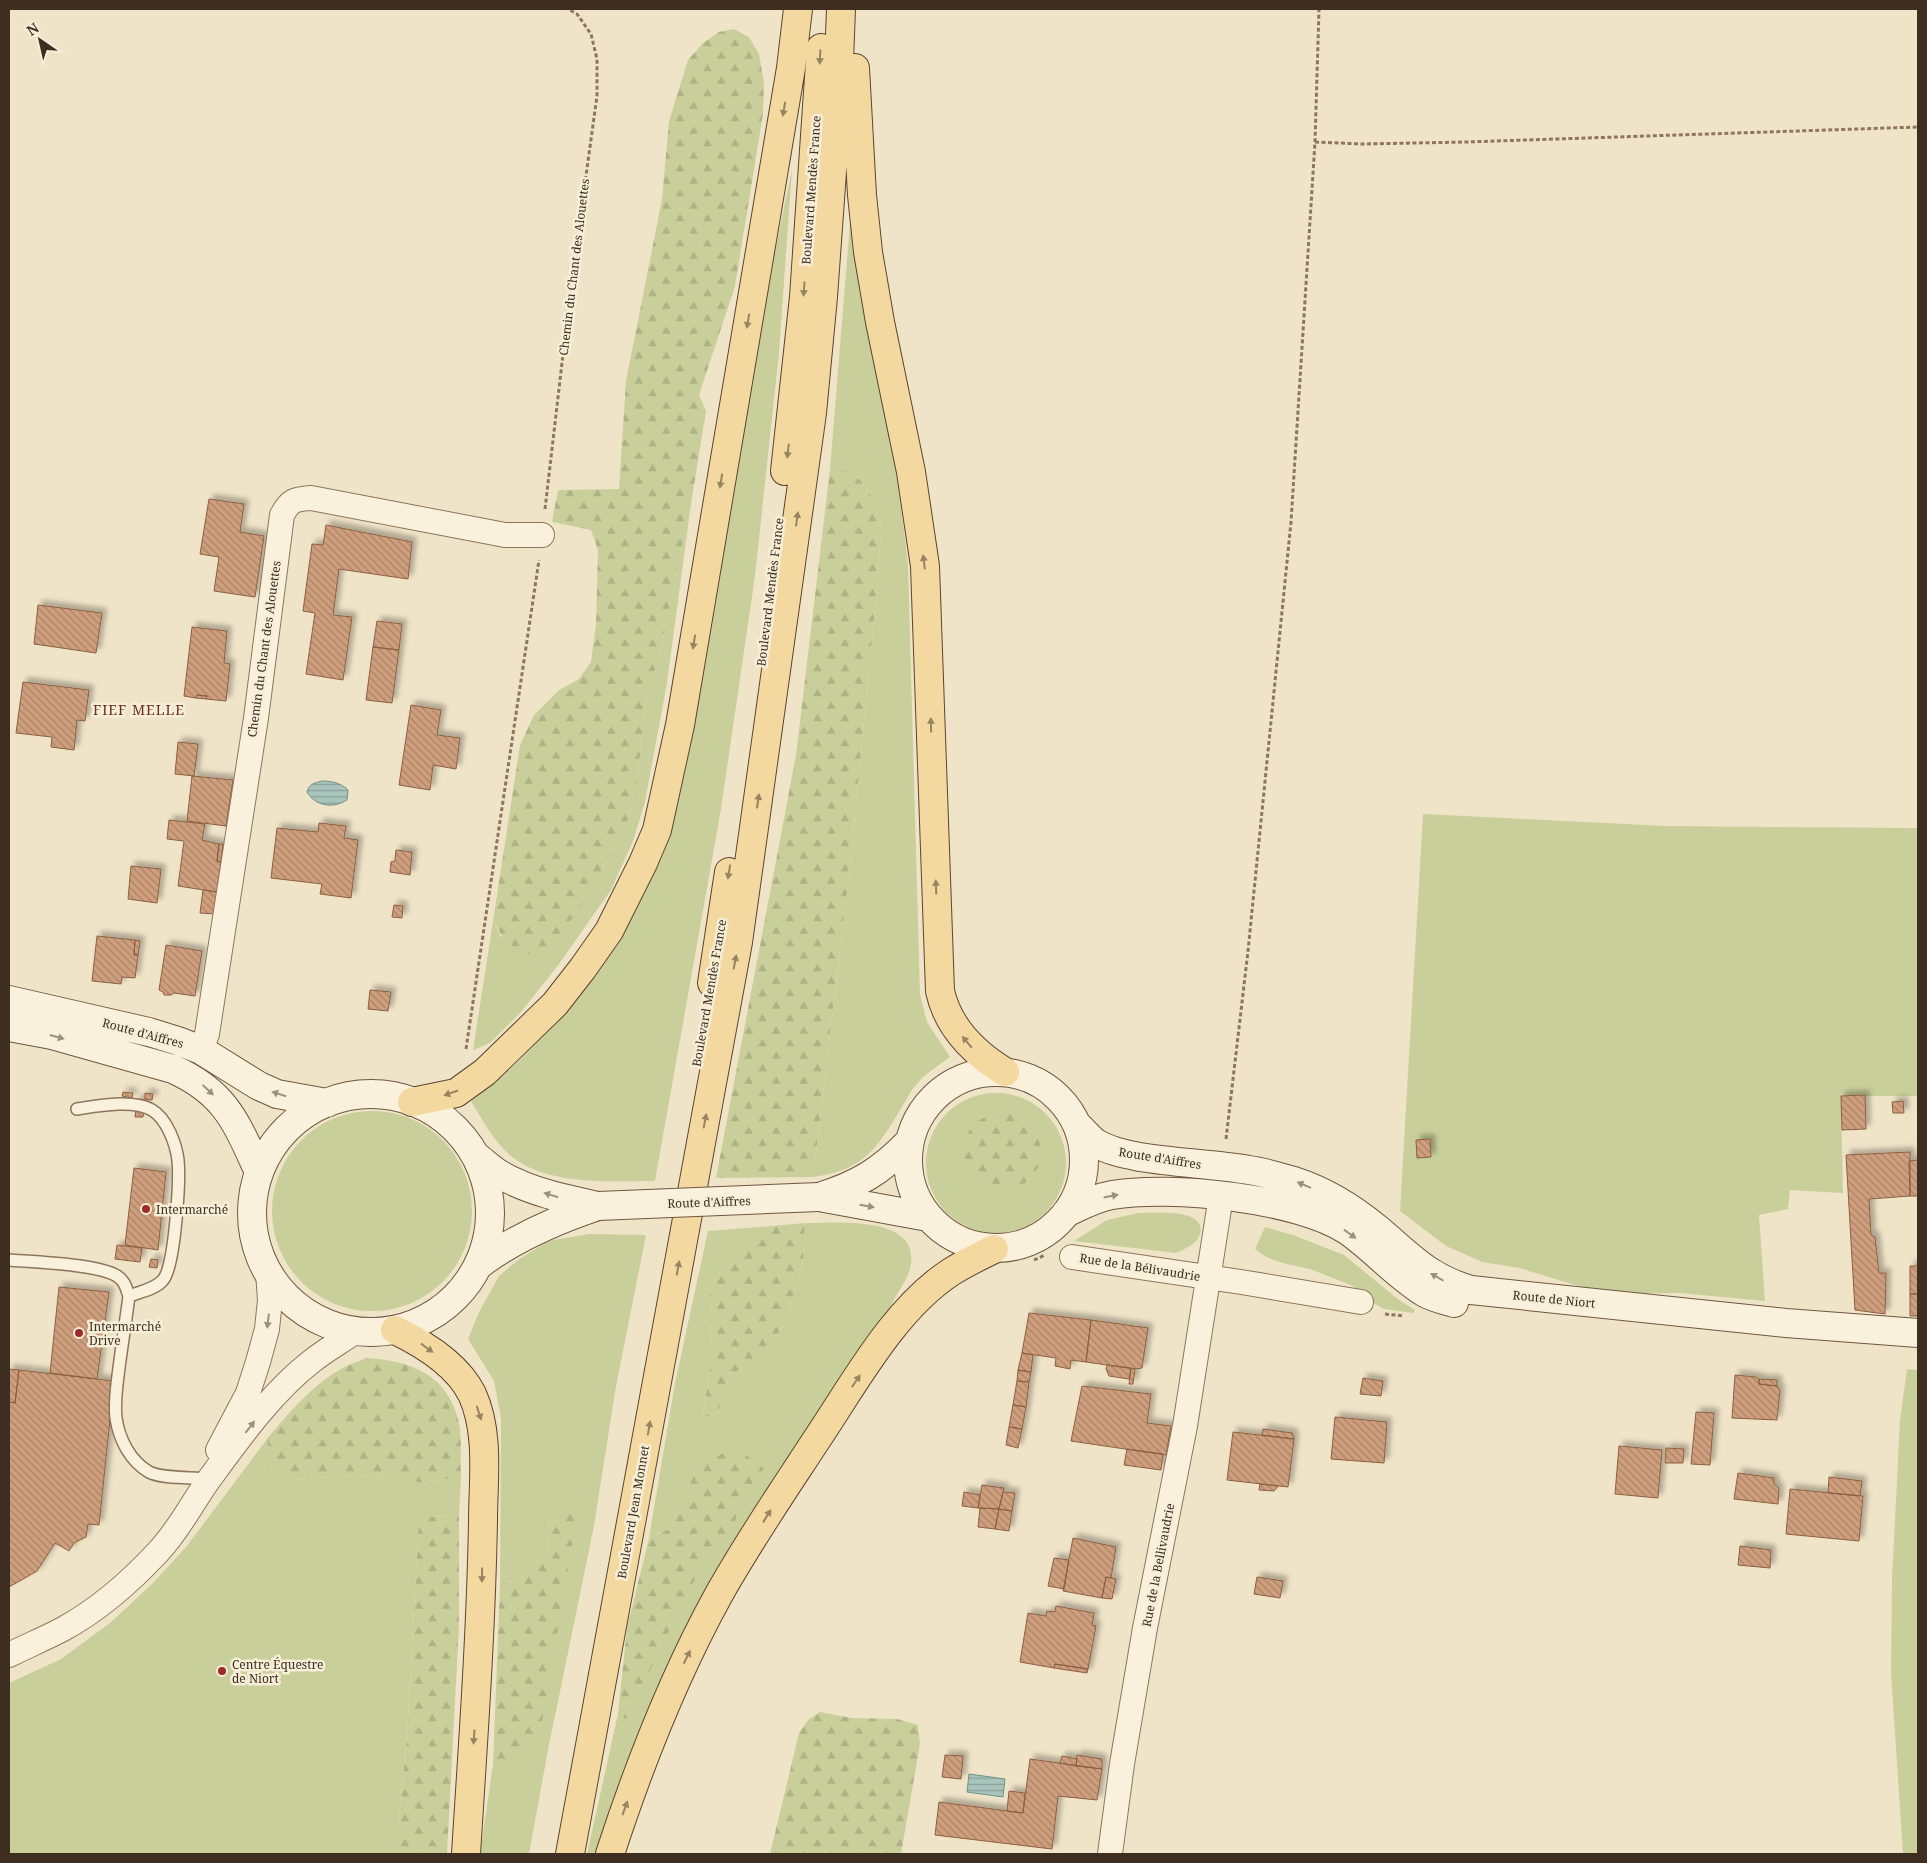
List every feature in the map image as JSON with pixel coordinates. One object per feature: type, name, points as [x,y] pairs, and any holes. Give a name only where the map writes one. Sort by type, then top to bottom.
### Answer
[{"type":"main road","points":[[412,1102],[456,1093],[485,1072],[555,1004],[608,931],[644,863],[657,830],[680,725],[791,68],[798,9]]},
{"type":"main road","name":"Boulevard Mendès France","points":[[686,1170],[766,631],[793,411],[804,297],[823,9]]},
{"type":"main road","name":"Boulevard Mendès France","points":[[686,1170],[738,942],[812,413],[838,88],[841,9]]},
{"type":"main road","points":[[856,9],[855,80],[862,195],[868,252],[880,322],[912,472],[925,566],[940,991],[944,1008],[956,1029],[971,1047],[1004,1072]]},
{"type":"main road","name":"Route d'Aiffres","points":[[9,1000],[149,1032],[178,1041],[201,1050],[258,1086],[277,1094],[326,1103]]},
{"type":"main road","points":[[9,1027],[52,1035],[173,1068],[192,1077],[206,1087],[225,1107],[241,1131],[259,1172]]},
{"type":"main road","points":[[1004,1072],[1027,1078],[1048,1089],[1064,1104],[1077,1124],[1082,1142],[1083,1170],[1076,1197],[1055,1226],[1042,1236],[1027,1243],[1011,1247],[994,1249],[976,1246],[958,1240],[942,1230],[928,1217],[917,1200],[910,1182],[907,1162],[909,1142],[916,1122],[928,1104],[944,1089],[962,1078],[983,1073],[1004,1072]]},
{"type":"main road","points":[[369,1094],[391,1096],[412,1102],[432,1110],[449,1123],[464,1138],[476,1156],[486,1180],[490,1206],[489,1232],[480,1264],[467,1284],[447,1305],[423,1320],[395,1330],[376,1332],[356,1331],[330,1325],[305,1312],[284,1295],[268,1272],[257,1248],[252,1221],[254,1194],[259,1172],[272,1147],[287,1129],[306,1114],[326,1103],[369,1094]]},
{"type":"main road","name":"Route d'Aiffres","points":[[1077,1124],[1096,1143],[1115,1151],[1159,1160],[1223,1167]]},
{"type":"main road","name":"Route d'Aiffres","points":[[819,1197],[844,1190],[870,1175],[889,1163],[909,1142]]},
{"type":"main road","name":"Route d'Aiffres","points":[[476,1156],[500,1174],[530,1188],[561,1198],[598,1206],[819,1197],[928,1217]]},
{"type":"main road","name":"Route de Niort","points":[[1223,1167],[1250,1170],[1296,1182],[1337,1200],[1379,1230],[1421,1267],[1452,1285],[1470,1290],[1786,1323],[1918,1333]]},
{"type":"main road","name":"Boulevard Jean Monnet","points":[[553,1854],[686,1170]]},
{"type":"main road","name":"Boulevard Jean Monnet","points":[[570,1854],[686,1170]]},
{"type":"main road","points":[[1066,1213],[1092,1200],[1157,1190],[1221,1196]]},
{"type":"main road","name":"Route de Niort","points":[[1221,1196],[1288,1208],[1329,1222],[1348,1231],[1409,1282],[1428,1294],[1456,1304],[1777,1338],[1918,1349]]},
{"type":"main road","name":"Route d'Aiffres","points":[[480,1264],[503,1247],[555,1220],[598,1206]]},
{"type":"main road","points":[[610,1854],[624,1812],[672,1688],[719,1595],[774,1504],[887,1335],[914,1303],[950,1272],[994,1249]]},
{"type":"main road","points":[[395,1330],[419,1342],[456,1371],[472,1393],[481,1418],[484,1448],[481,1611],[466,1854]]},
{"type":"street","name":"Chemin du Chant des Alouettes","points":[[201,1050],[208,1034],[256,718],[282,515],[287,506],[296,499],[311,498],[505,535],[542,535]]},
{"type":"street","name":"Rue de la Bellivaudrie","points":[[1110,1854],[1130,1716],[1145,1628],[1185,1426],[1221,1196]]},
{"type":"street","name":"Rue de la Bélivaudrie","points":[[1072,1257],[1207,1277]]},
{"type":"street","points":[[209,1479],[221,1442],[248,1393],[258,1362],[267,1329],[270,1300],[268,1272]]},
{"type":"street","points":[[1207,1277],[1361,1302]]},
{"type":"street","points":[[9,1655],[65,1628],[97,1606],[130,1579],[158,1552],[174,1533],[209,1479],[253,1422],[286,1385],[312,1361],[356,1331]]},
{"type":"lane","points":[[77,1109],[108,1104],[144,1107],[152,1110],[160,1117],[174,1145],[178,1171],[172,1256],[168,1271],[164,1280],[158,1285],[129,1296]]},
{"type":"lane","points":[[9,1260],[94,1269],[110,1273],[125,1284],[129,1296],[116,1392],[116,1417],[120,1436],[131,1458],[149,1472],[164,1477],[209,1479]]},
{"type":"path","name":"Chemin du Chant des Alouettes","points":[[466,1057],[542,535],[572,277],[597,96],[597,59],[591,34],[576,14],[568,9]]},
{"type":"path","points":[[1223,1167],[1248,951],[1291,522],[1315,142],[1320,9]]},
{"type":"path","points":[[1315,142],[1466,142],[1918,128]]},
{"type":"path","points":[[1361,1302],[1374,1313],[1407,1316]]},
{"type":"green space","points":[[734,29],[749,37],[759,54],[764,83],[763,114],[735,286],[699,395],[706,411],[691,504],[661,648],[645,705],[638,775],[629,817],[580,909],[542,954],[525,953],[507,941],[493,921],[520,745],[534,715],[559,690],[579,679],[591,662],[596,624],[598,550],[591,530],[552,522],[558,490],[619,489],[626,381],[662,199],[669,121],[688,60],[703,43],[719,32]]},
{"type":"green space","points":[[792,169],[779,353],[755,576],[721,809],[655,1181],[581,1180],[544,1173],[512,1157],[494,1138],[471,1101],[502,1077],[561,1016],[616,942],[638,904],[660,855]]},
{"type":"green space","points":[[851,211],[898,482],[908,564],[920,994],[927,1022],[950,1057],[920,1080],[885,1134],[868,1155],[845,1169],[813,1177],[849,875],[878,578],[882,513],[862,482],[849,471],[830,469]]},
{"type":"green space","points":[[830,469],[849,471],[862,482],[882,513],[878,578],[849,875],[813,1177],[716,1178],[796,755]]},
{"type":"green space","points":[[691,504],[667,683],[645,802],[633,841],[611,890],[559,964],[521,1012],[490,1043],[473,1050],[493,921],[501,937],[580,909],[629,817],[638,775],[645,705],[661,648]]},
{"type":"green space","points":[[1423,814],[1666,826],[1918,828],[1918,1096],[1841,1096],[1843,1193],[1790,1190],[1788,1209],[1759,1215],[1765,1301],[1679,1293],[1605,1294],[1519,1268],[1482,1262],[1446,1246],[1400,1211]]},
{"type":"green space","points":[[996,1093],[1010,1094],[1023,1098],[1045,1114],[1061,1136],[1065,1149],[1065,1177],[1061,1190],[1045,1212],[1023,1228],[1010,1232],[996,1233],[982,1232],[969,1228],[947,1212],[931,1190],[927,1177],[926,1163],[927,1149],[931,1136],[947,1114],[969,1098],[982,1094]]},
{"type":"green space","points":[[362,1111],[382,1111],[410,1118],[436,1133],[450,1147],[465,1173],[472,1201],[472,1221],[465,1249],[450,1275],[436,1289],[401,1307],[382,1311],[362,1311],[334,1304],[308,1289],[294,1275],[276,1240],[272,1221],[272,1201],[279,1173],[294,1147],[308,1133],[343,1115]]},
{"type":"green space","points":[[1002,1113],[1017,1116],[1030,1124],[1038,1137],[1041,1152],[1038,1167],[1030,1180],[1017,1188],[1002,1191],[987,1188],[974,1180],[966,1167],[963,1152],[966,1137],[974,1124],[987,1116]]},
{"type":"green space","points":[[1138,1213],[1177,1213],[1187,1215],[1195,1219],[1200,1225],[1200,1234],[1187,1248],[1176,1253],[1074,1241],[1107,1220]]},
{"type":"green space","points":[[805,1223],[856,1223],[874,1225],[891,1230],[904,1239],[911,1251],[909,1273],[892,1304],[756,1511],[681,1639],[645,1718],[599,1854],[587,1854],[618,1714],[626,1718],[703,1563],[720,1547],[695,1472],[671,1528],[649,1538],[675,1383],[708,1231],[758,1227],[710,1286],[711,1358],[703,1417],[718,1412],[730,1374],[758,1363],[786,1322],[803,1262]]},
{"type":"green space","points":[[805,1223],[803,1262],[786,1322],[758,1363],[730,1374],[718,1412],[703,1418],[711,1358],[710,1286],[758,1227]]},
{"type":"green space","points":[[1265,1227],[1293,1235],[1344,1255],[1399,1300],[1415,1310],[1413,1313],[1384,1309],[1364,1298],[1353,1286],[1310,1269],[1266,1257],[1255,1249]]},
{"type":"green space","points":[[589,1234],[646,1235],[615,1392],[594,1526],[548,1750],[529,1854],[480,1854],[493,1764],[509,1771],[560,1612],[576,1517],[550,1520],[548,1550],[520,1579],[500,1584],[501,1418],[494,1381],[468,1339],[479,1312],[499,1276],[518,1260],[548,1241]]},
{"type":"green space","points":[[366,1358],[398,1362],[412,1367],[425,1373],[437,1382],[446,1393],[454,1407],[459,1423],[461,1477],[423,1483],[376,1475],[294,1479],[272,1474],[267,1439],[320,1383],[344,1367]]},
{"type":"green space","points":[[1907,1369],[1918,1370],[1918,1854],[1903,1854],[1891,1673],[1892,1579],[1900,1420]]},
{"type":"green space","name":"Centre Équestre de Niort","points":[[267,1439],[272,1474],[294,1479],[376,1475],[423,1483],[461,1477],[459,1514],[419,1518],[407,1738],[395,1854],[9,1854],[9,1683],[61,1659],[110,1623],[154,1582],[186,1547]]},
{"type":"green space","points":[[733,1446],[764,1468],[720,1547],[703,1563],[626,1719],[618,1714],[627,1628],[649,1538],[671,1528],[695,1472]]},
{"type":"green space","points":[[563,1504],[577,1517],[539,1740],[509,1771],[493,1764],[500,1584],[520,1579],[548,1550],[550,1520]]},
{"type":"green space","points":[[459,1514],[459,1626],[447,1854],[395,1854],[407,1738],[419,1518]]},
{"type":"green space","points":[[820,1712],[851,1718],[897,1719],[918,1725],[920,1744],[901,1854],[770,1854],[799,1733],[808,1720]]},
{"type":"water","points":[[322,781],[336,783],[348,790],[347,800],[336,805],[325,805],[310,797],[307,792],[309,787]]},
{"type":"water","points":[[969,1774],[1005,1779],[1003,1797],[967,1792]]},
{"type":"building","points":[[209,499],[244,504],[240,532],[264,536],[255,597],[214,591],[219,557],[200,554]]},
{"type":"building","points":[[326,525],[412,542],[408,579],[339,569],[333,615],[352,617],[343,680],[306,674],[315,613],[303,611],[312,544],[323,545]]},
{"type":"building","points":[[38,605],[102,613],[96,653],[34,644]]},
{"type":"building","points":[[377,621],[402,624],[399,650],[373,647]]},
{"type":"building","points":[[192,627],[227,631],[224,663],[230,664],[226,701],[206,699],[207,696],[197,695],[196,698],[184,696]]},
{"type":"building","points":[[373,647],[399,650],[392,703],[366,700]]},
{"type":"building","points":[[23,682],[89,690],[85,721],[77,720],[74,750],[51,747],[52,737],[16,733]]},
{"type":"building","points":[[197,695],[207,696],[206,699],[196,698]]},
{"type":"building","points":[[411,705],[441,710],[437,735],[460,738],[456,769],[433,765],[430,790],[399,785]]},
{"type":"building","points":[[178,742],[198,744],[194,776],[175,774]]},
{"type":"building","points":[[192,776],[233,780],[226,826],[187,821]]},
{"type":"building","points":[[169,820],[205,824],[202,840],[219,844],[217,861],[221,862],[217,892],[178,886],[184,841],[167,839]]},
{"type":"building","points":[[319,823],[346,826],[344,838],[358,840],[351,898],[320,894],[322,884],[271,878],[277,828],[318,832]]},
{"type":"building","points":[[219,844],[223,844],[221,862],[217,861]]},
{"type":"building","points":[[396,850],[412,852],[410,875],[390,872],[391,862],[395,861]]},
{"type":"building","points":[[131,866],[161,869],[157,903],[128,899]]},
{"type":"building","points":[[203,890],[217,892],[215,914],[200,913]]},
{"type":"building","points":[[394,905],[403,906],[402,918],[392,917]]},
{"type":"building","points":[[97,936],[135,940],[134,955],[138,955],[135,978],[122,977],[121,984],[92,981]]},
{"type":"building","points":[[135,940],[140,941],[138,955],[134,955]]},
{"type":"building","points":[[166,945],[202,951],[195,996],[174,993],[164,995],[159,990]]},
{"type":"building","points":[[370,990],[391,992],[388,1011],[368,1009]]},
{"type":"building","points":[[123,1092],[133,1093],[132,1098],[122,1096]]},
{"type":"building","points":[[145,1093],[153,1094],[152,1100],[145,1099]]},
{"type":"building","points":[[1865,1095],[1866,1129],[1842,1130],[1841,1096]]},
{"type":"building","points":[[137,1099],[145,1100],[143,1117],[135,1117]]},
{"type":"building","points":[[1903,1101],[1904,1113],[1893,1113],[1892,1102]]},
{"type":"building","points":[[1430,1139],[1431,1157],[1417,1158],[1416,1140]]},
{"type":"building","points":[[1910,1152],[1910,1196],[1869,1199],[1871,1235],[1875,1237],[1879,1273],[1886,1273],[1885,1314],[1855,1310],[1846,1155]]},
{"type":"building","points":[[1918,1160],[1918,1196],[1910,1196],[1909,1161]]},
{"type":"building","name":"Intermarché","points":[[134,1168],[166,1172],[158,1250],[125,1245]]},
{"type":"building","points":[[117,1245],[142,1248],[140,1262],[115,1259]]},
{"type":"building","points":[[151,1259],[158,1260],[157,1268],[149,1267]]},
{"type":"building","points":[[1910,1266],[1918,1266],[1918,1294],[1910,1294]]},
{"type":"building","name":"Intermarché Drive","points":[[59,1287],[109,1292],[97,1379],[50,1373]]},
{"type":"building","points":[[1910,1294],[1918,1294],[1918,1316],[1910,1316]]},
{"type":"building","points":[[1029,1313],[1091,1320],[1086,1362],[1071,1360],[1070,1369],[1055,1366],[1056,1358],[1022,1353]]},
{"type":"building","points":[[1091,1320],[1148,1328],[1142,1368],[1135,1369],[1086,1362]]},
{"type":"building","points":[[1022,1353],[1033,1355],[1031,1372],[1018,1370]]},
{"type":"building","points":[[1107,1365],[1131,1368],[1129,1379],[1109,1376],[1106,1369]]},
{"type":"building","points":[[1131,1368],[1135,1369],[1133,1384],[1129,1384]]},
{"type":"building","points":[[9,1369],[19,1370],[15,1403],[9,1402]]},
{"type":"building","points":[[19,1370],[114,1381],[99,1525],[88,1524],[86,1537],[74,1543],[69,1551],[55,1543],[37,1571],[9,1587],[9,1402],[15,1403]]},
{"type":"building","points":[[1018,1370],[1031,1372],[1029,1382],[1017,1381]]},
{"type":"building","points":[[1735,1375],[1756,1377],[1759,1379],[1759,1384],[1777,1386],[1780,1390],[1777,1420],[1732,1418]]},
{"type":"building","points":[[1363,1378],[1383,1381],[1381,1396],[1360,1394]]},
{"type":"building","points":[[1759,1379],[1777,1380],[1777,1386],[1759,1384]]},
{"type":"building","points":[[1017,1381],[1029,1382],[1026,1407],[1013,1405]]},
{"type":"building","points":[[1082,1386],[1151,1394],[1147,1423],[1171,1426],[1166,1455],[1071,1441]]},
{"type":"building","points":[[1013,1405],[1026,1407],[1022,1429],[1009,1427]]},
{"type":"building","points":[[1696,1412],[1714,1413],[1710,1465],[1691,1464]]},
{"type":"building","points":[[1335,1417],[1387,1422],[1384,1463],[1331,1459]]},
{"type":"building","points":[[1009,1427],[1022,1429],[1018,1448],[1006,1445]]},
{"type":"building","points":[[1263,1429],[1292,1433],[1294,1439],[1262,1435]]},
{"type":"building","points":[[1233,1432],[1294,1439],[1288,1487],[1227,1480]]},
{"type":"building","points":[[1619,1446],[1662,1450],[1658,1498],[1615,1494]]},
{"type":"building","points":[[1666,1448],[1684,1449],[1683,1463],[1665,1463]]},
{"type":"building","points":[[1127,1449],[1163,1454],[1161,1470],[1124,1465]]},
{"type":"building","points":[[1738,1473],[1774,1478],[1774,1484],[1779,1488],[1778,1504],[1734,1499]]},
{"type":"building","points":[[1829,1477],[1862,1481],[1860,1496],[1828,1493]]},
{"type":"building","points":[[1260,1484],[1278,1486],[1274,1491],[1259,1490]]},
{"type":"building","points":[[982,1485],[1004,1488],[999,1509],[978,1508]]},
{"type":"building","points":[[1790,1489],[1863,1496],[1859,1541],[1786,1534]]},
{"type":"building","points":[[964,1492],[980,1495],[978,1508],[962,1506]]},
{"type":"building","points":[[1003,1492],[1015,1493],[1012,1511],[999,1509]]},
{"type":"building","points":[[980,1508],[999,1509],[995,1529],[978,1527]]},
{"type":"building","points":[[999,1509],[1012,1511],[1009,1531],[995,1529]]},
{"type":"building","points":[[1073,1538],[1116,1547],[1111,1578],[1106,1577],[1102,1598],[1063,1591]]},
{"type":"building","points":[[1740,1546],[1771,1550],[1770,1568],[1738,1565]]},
{"type":"building","points":[[1054,1558],[1069,1560],[1064,1589],[1048,1586]]},
{"type":"building","points":[[1106,1577],[1116,1579],[1112,1599],[1102,1598]]},
{"type":"building","points":[[1257,1577],[1283,1581],[1280,1598],[1254,1594]]},
{"type":"building","points":[[1056,1606],[1094,1613],[1092,1625],[1096,1626],[1088,1669],[1055,1664],[1054,1668],[1020,1662],[1028,1613],[1046,1616],[1047,1611],[1055,1612]]},
{"type":"building","points":[[1055,1664],[1088,1669],[1087,1673],[1054,1668]]},
{"type":"building","points":[[945,1755],[963,1756],[961,1779],[942,1777]]},
{"type":"building","points":[[1077,1755],[1102,1759],[1102,1769],[1076,1766]]},
{"type":"building","points":[[1062,1756],[1077,1759],[1076,1766],[1060,1763]]},
{"type":"building","points":[[1030,1759],[1102,1769],[1097,1800],[1058,1796],[1052,1849],[935,1835],[939,1802],[1023,1813]]},
{"type":"building","points":[[1009,1791],[1025,1793],[1023,1813],[1007,1811]]},
{"type":"place","name":"Intermarché","points":[[146,1209]]},
{"type":"place","name":"Intermarché Drive","points":[[79,1333]]},
{"type":"place","name":"Centre Équestre de Niort","points":[[222,1671]]},
{"type":"district","name":"FIEF MELLE","points":[[139,709]]}]
